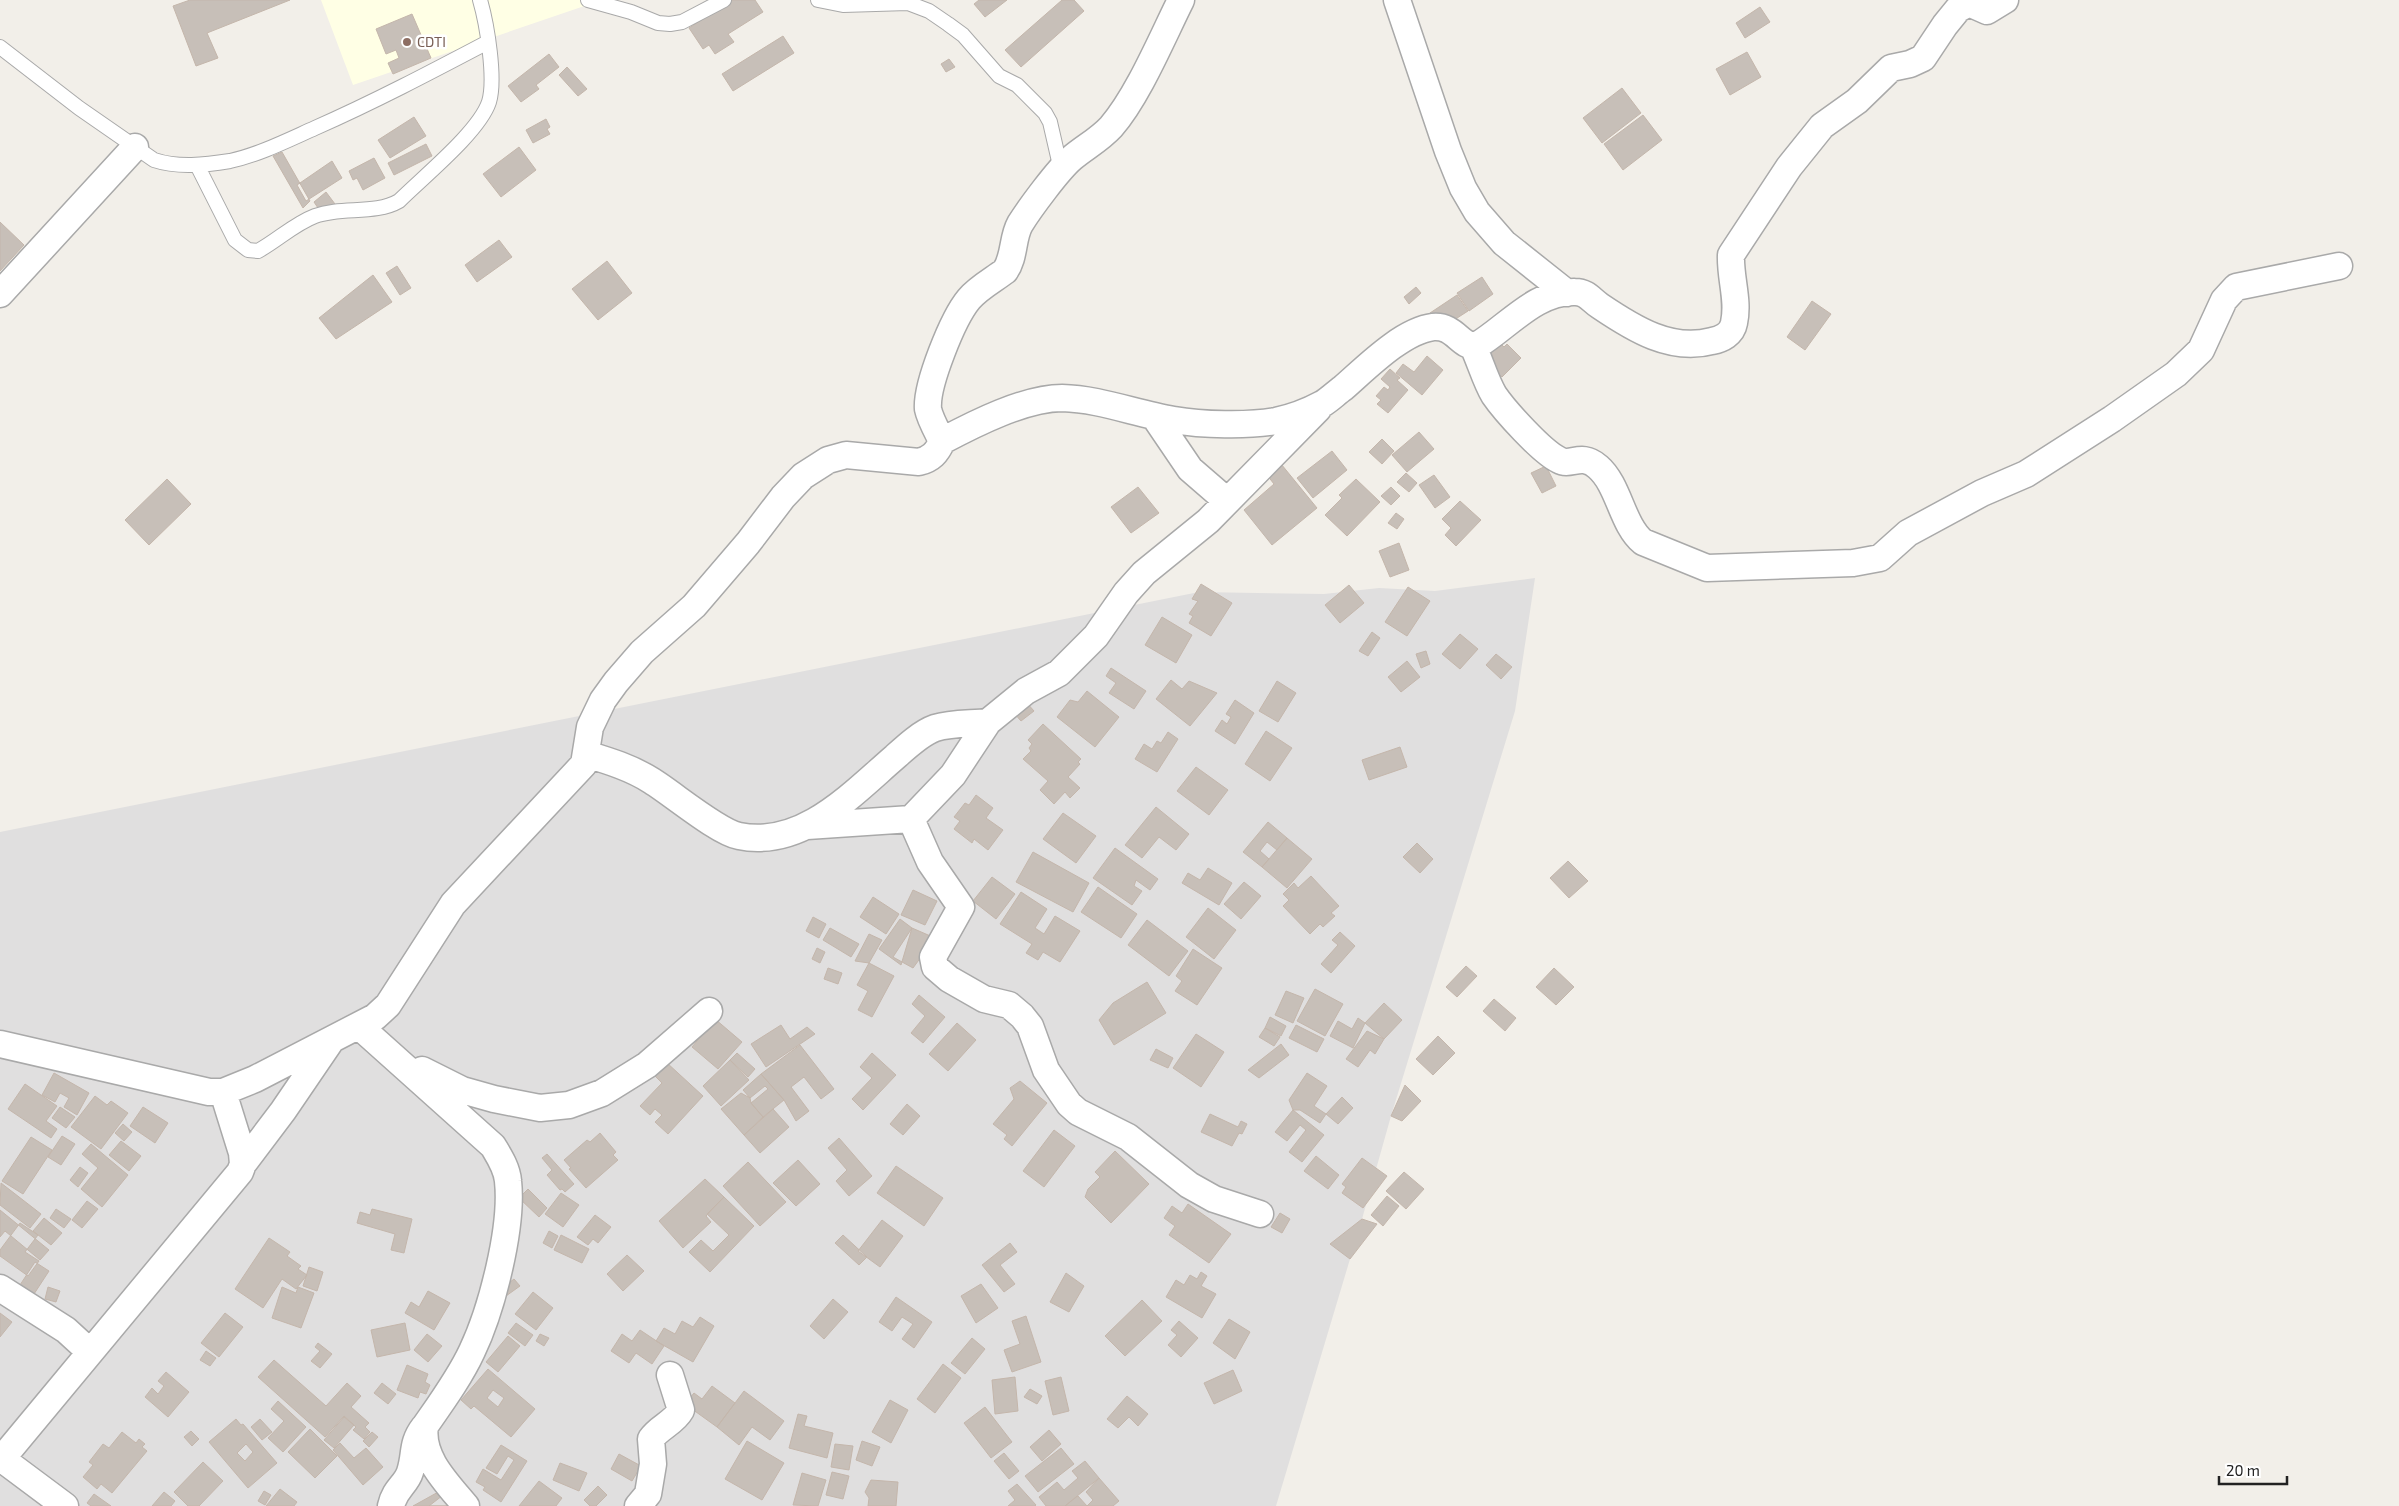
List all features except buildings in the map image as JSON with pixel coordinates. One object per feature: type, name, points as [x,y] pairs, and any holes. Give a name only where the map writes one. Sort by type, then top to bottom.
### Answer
[{"type":"street","points":[[942,441],[928,411],[928,399],[935,371],[952,328],[968,300],[1005,271],[1009,265],[1020,225],[1060,170],[1072,158],[1096,142],[1112,126],[1132,95],[1181,0]]},
{"type":"street","points":[[1397,0],[1448,152],[1463,188],[1477,212],[1504,243],[1567,293]]},
{"type":"street","points":[[586,754],[627,768],[651,780],[720,827],[738,836],[763,837],[807,826],[911,819],[953,774],[988,722],[1026,691],[1058,673],[1096,636],[1126,593],[1144,573],[1208,521],[1323,404],[1394,345],[1433,327],[1447,328],[1468,345],[1473,346],[1483,342],[1537,301],[1567,293],[1586,294],[1599,305],[1647,335],[1682,344],[1700,344],[1728,335],[1734,325],[1736,298],[1731,255],[1794,160],[1822,126],[1857,101],[1891,68],[1910,64],[1923,58],[1945,24],[1958,9],[1969,3],[1987,11],[1992,10],[2005,0]]},
{"type":"street","points":[[0,294],[135,146]]},
{"type":"street","points":[[1473,346],[1495,396],[1544,449],[1560,461],[1566,462],[1582,459],[1599,468],[1613,489],[1636,536],[1643,542],[1707,568],[1853,563],[1880,558],[1908,534],[1940,514],[2026,474],[2176,374],[2201,350],[2224,300],[2236,287],[2339,266]]},
{"type":"street","points":[[0,1044],[209,1092],[223,1092],[255,1079],[375,1018],[388,1005],[452,904],[580,770],[584,764],[590,727],[603,700],[616,682],[642,652],[694,606],[783,497],[803,476],[837,456],[846,455],[919,462],[928,459],[938,451],[942,441],[964,429],[1027,404],[1060,398],[1093,401],[1175,421],[1237,424],[1276,421],[1323,404]]},
{"type":"street","points":[[1154,416],[1190,470],[1227,501]]},
{"type":"street","points":[[807,826],[833,810],[908,745],[934,729],[988,722]]},
{"type":"street","points":[[911,819],[930,862],[961,908],[933,957],[935,967],[949,979],[977,995],[1009,1005],[1022,1016],[1030,1026],[1046,1070],[1070,1104],[1078,1112],[1128,1137],[1188,1185],[1214,1199],[1260,1214]]},
{"type":"street","points":[[388,1052],[462,1090],[540,1108],[560,1106],[602,1093],[647,1065],[709,1011]]},
{"type":"street","points":[[359,1026],[493,1146],[502,1161],[508,1178],[509,1207],[493,1298],[472,1352],[416,1438],[410,1472],[396,1491],[391,1506]]},
{"type":"street","points":[[65,1506],[1,1460],[240,1172],[243,1164],[283,1111],[331,1041]]},
{"type":"street","points":[[223,1092],[242,1153],[243,1164]]},
{"type":"street","points":[[0,1288],[66,1330],[90,1352]]},
{"type":"street","points":[[638,1506],[648,1494],[653,1464],[651,1439],[657,1431],[675,1418],[681,1410],[670,1375]]},
{"type":"street","points":[[425,1425],[423,1435],[436,1470],[466,1506]]},
{"type":"lane","points":[[197,165],[235,240],[248,250],[258,251],[316,216],[337,211],[390,206],[399,201],[452,150],[482,116],[491,93],[488,42],[480,0]]},
{"type":"lane","points":[[588,0],[631,12],[658,23],[670,24],[682,22],[724,0]]},
{"type":"lane","points":[[818,0],[843,5],[908,3],[929,12],[948,24],[963,35],[999,76],[1017,85],[1045,113],[1050,122],[1060,170]]},
{"type":"lane","points":[[0,47],[80,108],[154,160],[166,164],[197,165],[231,161],[284,142],[360,108],[488,42]]},
{"type":"shaded area","name":"CDTI","points":[[321,0],[602,0],[353,85]]},
{"type":"shaded area","points":[[1535,578],[1515,711],[1391,1116],[1276,1506],[0,1506],[0,832],[1199,592],[1324,594],[1379,588],[1435,591]]},
{"type":"place","name":"CDTI","points":[[407,42]]}]
